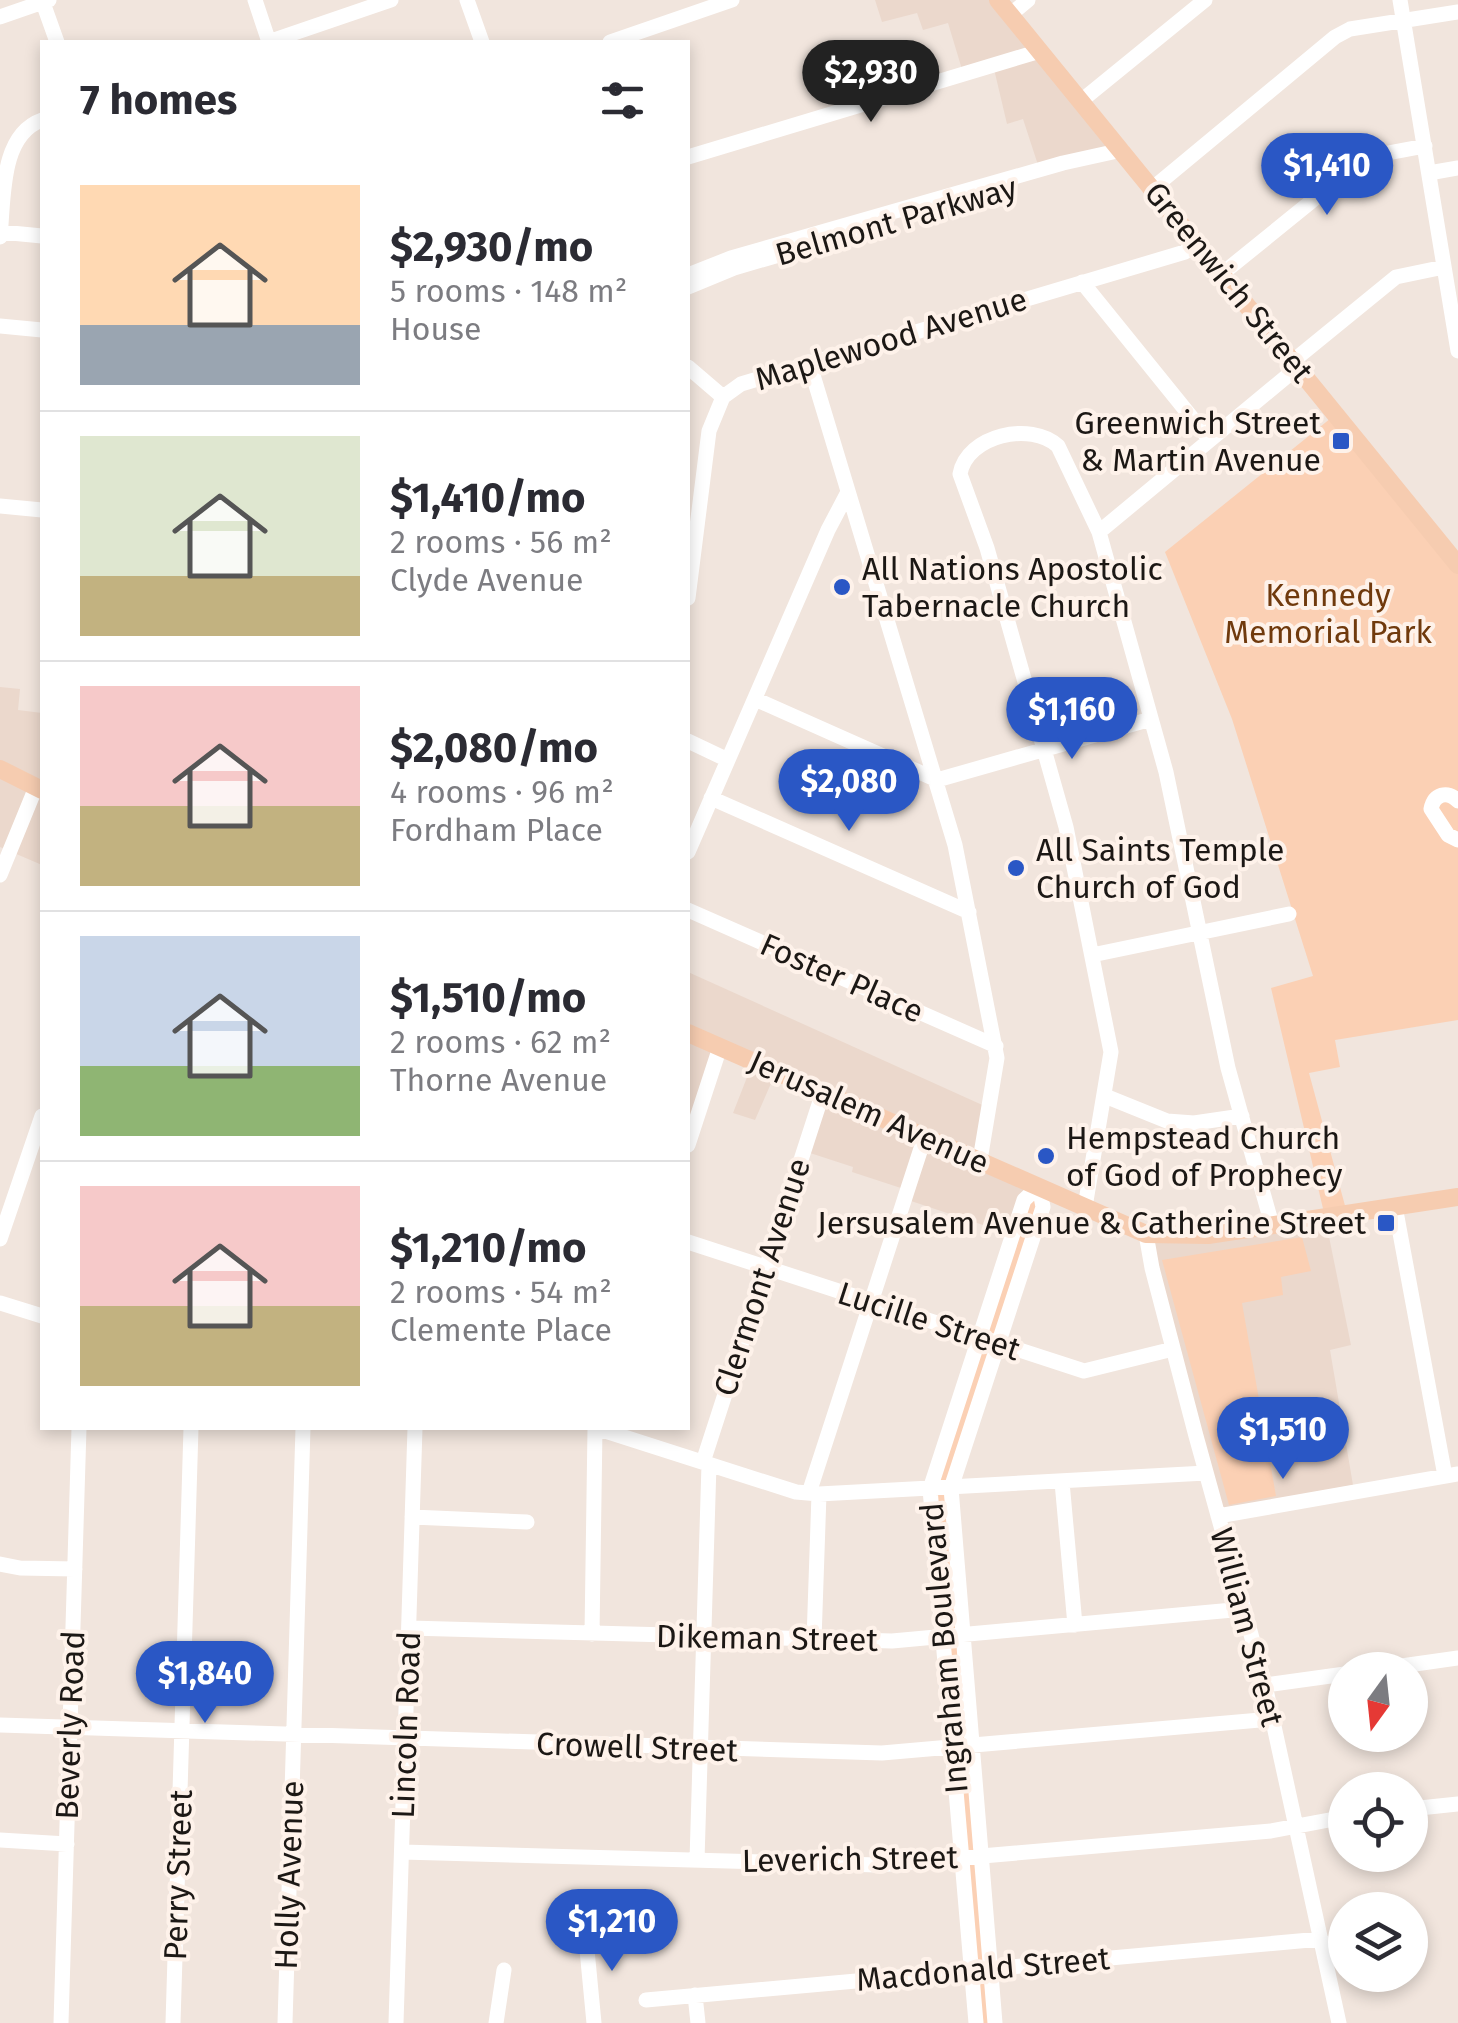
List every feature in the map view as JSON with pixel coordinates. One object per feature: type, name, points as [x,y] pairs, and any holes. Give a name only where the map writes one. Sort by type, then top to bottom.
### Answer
[{"type":"main road","name":"Greenwich Street","points":[[1004,7],[1081,101],[1113,153],[1152,188],[1197,241],[1458,565]]},
{"type":"main road","points":[[0,769],[39,789]]},
{"type":"main road","name":"Jerusalem Avenue","points":[[690,1034],[1146,1234],[1208,1235],[1458,1197]]},
{"type":"street","points":[[254,0],[268,40]]},
{"type":"street","points":[[275,40],[391,0]]},
{"type":"street","points":[[467,0],[481,40]]},
{"type":"street","points":[[679,0],[684,17]]},
{"type":"street","points":[[616,40],[732,0]]},
{"type":"street","points":[[1004,7],[1028,0]]},
{"type":"street","points":[[1081,101],[1205,0]]},
{"type":"street","points":[[1400,0],[1444,267],[1454,304],[1458,350]]},
{"type":"street","points":[[0,17],[45,1],[55,40]]},
{"type":"street","points":[[1152,188],[1334,38],[1350,29],[1458,12]]},
{"type":"street","points":[[690,155],[1040,51]]},
{"type":"street","points":[[40,121],[18,134],[8,166],[0,235],[40,236]]},
{"type":"street","points":[[1223,274],[1360,162],[1425,146]]},
{"type":"street","name":"Belmont Parkway","points":[[690,274],[968,195],[1064,172],[1113,153]]},
{"type":"street","points":[[1429,173],[1458,168]]},
{"type":"street","name":"Maplewood Avenue","points":[[690,582],[709,431],[723,397],[750,380],[1185,252],[1197,241]]},
{"type":"street","name":"Belmont Parkway","points":[[690,286],[732,263]]},
{"type":"street","points":[[1099,532],[1396,277],[1444,267]]},
{"type":"street","points":[[1082,282],[1210,439]]},
{"type":"street","points":[[0,326],[40,330]]},
{"type":"street","points":[[808,362],[937,780],[969,912],[997,1065],[980,1160]]},
{"type":"street","points":[[690,369],[723,397]]},
{"type":"street","points":[[1086,1206],[1111,1052],[1066,826],[987,548],[962,484],[964,460],[970,451],[984,442],[1026,433],[1048,437],[1064,457],[1099,532],[1174,802],[1224,1052],[1272,1224]]},
{"type":"street","points":[[690,847],[848,492]]},
{"type":"street","points":[[0,506],[40,510]]},
{"type":"street","points":[[828,530],[844,526],[861,534]]},
{"type":"street","points":[[755,699],[937,780],[1150,720]]},
{"type":"street","points":[[690,742],[728,760]]},
{"type":"street","points":[[0,875],[39,789]]},
{"type":"street","points":[[1458,801],[1450,794],[1440,795],[1431,809],[1448,835],[1458,840]]},
{"type":"street","points":[[711,798],[969,912]]},
{"type":"street","name":"Foster Place","points":[[690,911],[996,1046]]},
{"type":"street","points":[[1092,955],[1289,914]]},
{"type":"street","points":[[690,1139],[720,1047]]},
{"type":"street","name":"Clermont Avenue","points":[[697,1860],[706,1463],[823,1092]]},
{"type":"street","points":[[1105,1096],[1167,1120],[1194,1123],[1242,1116]]},
{"type":"street","points":[[0,1239],[40,1122]]},
{"type":"street","points":[[814,1640],[814,1494],[925,1136]]},
{"type":"street","name":"Ingraham Boulevard","points":[[976,2023],[930,1489],[1024,1200],[1039,1186]]},
{"type":"street","name":"Ingraham Boulevard","points":[[996,2023],[952,1488],[1043,1207],[1039,1186]]},
{"type":"street","points":[[1218,1516],[1452,1475],[1395,1206]]},
{"type":"street","name":"William Street","points":[[1146,1234],[1265,1685],[1339,2023]]},
{"type":"street","name":"Lucille Street","points":[[690,1243],[1084,1370],[1173,1348]]},
{"type":"street","points":[[0,1303],[40,1315]]},
{"type":"street","name":"Beverly Road","points":[[62,2023],[79,1430]]},
{"type":"street","name":"Perry Street","points":[[173,2023],[191,1430]]},
{"type":"street","name":"Holly Avenue","points":[[285,2023],[302,1430]]},
{"type":"street","name":"Lincoln Road","points":[[396,2023],[415,1430]]},
{"type":"street","points":[[592,1634],[596,1430]]},
{"type":"street","points":[[602,1430],[814,1494],[1206,1473]]},
{"type":"street","points":[[1062,1482],[1075,1625]]},
{"type":"street","points":[[412,1517],[527,1522]]},
{"type":"street","points":[[0,1564],[75,1568]]},
{"type":"street","name":"Dikeman Street","points":[[409,1628],[892,1642],[1244,1610]]},
{"type":"street","points":[[1428,1662],[1458,1658]]},
{"type":"street","points":[[1265,1685],[1328,1676]]},
{"type":"street","name":"Crowell Street","points":[[0,1725],[882,1753],[1272,1719]]},
{"type":"street","points":[[1428,1808],[1458,1804]]},
{"type":"street","name":"Leverich Street","points":[[402,1852],[878,1865],[1271,1831],[1328,1820]]},
{"type":"street","points":[[0,1840],[67,1844]]},
{"type":"street","points":[[585,1929],[594,2023]]},
{"type":"street","name":"Macdonald Street","points":[[646,2000],[1321,1939]]},
{"type":"street","points":[[496,2023],[504,1970]]},
{"type":"street","points":[[695,1995],[698,2023]]},
{"type":"shaded area","points":[[875,0],[998,0],[1121,150],[1039,168],[1023,119],[1007,124],[994,69],[964,76],[948,23],[923,30],[917,13],[882,22]]},
{"type":"shaded area","points":[[0,687],[20,689],[18,710],[40,713],[40,864],[0,847]]},
{"type":"shaded area","points":[[690,973],[989,1108],[980,1160],[1039,1186],[1013,1235],[905,1199],[907,1190],[804,1151],[823,1093],[776,1072],[755,1120],[733,1113],[753,1062],[720,1047],[690,1128]]},
{"type":"shaded area","points":[[1325,1217],[1351,1345],[1330,1350],[1353,1485],[1217,1511],[1146,1234]]},
{"type":"green space","name":"Kennedy Memorial Park","points":[[1336,414],[1458,565],[1458,1020],[1335,1040],[1340,1067],[1309,1073],[1347,1213],[1325,1217],[1271,988],[1313,976],[1232,719],[1165,552]]},
{"type":"green space","points":[[1039,1186],[1043,1207],[951,1488],[995,2023],[976,2023],[930,1489],[1024,1201]]},
{"type":"green space","points":[[1302,1237],[1311,1271],[1281,1277],[1283,1295],[1242,1303],[1276,1496],[1229,1505],[1162,1260]]},
{"type":"place","name":"Greenwich Street & Martin Avenue","points":[[1341,441]]},
{"type":"place","name":"All Nations Apostolic Tabernacle Church","points":[[842,587]]},
{"type":"place","name":"All Saints Temple Church of God","points":[[1016,868]]},
{"type":"place","name":"Hempstead Church of God of Prophecy","points":[[1046,1156]]},
{"type":"place","name":"Jersusalem Avenue & Catherine Street","points":[[1386,1223]]}]
